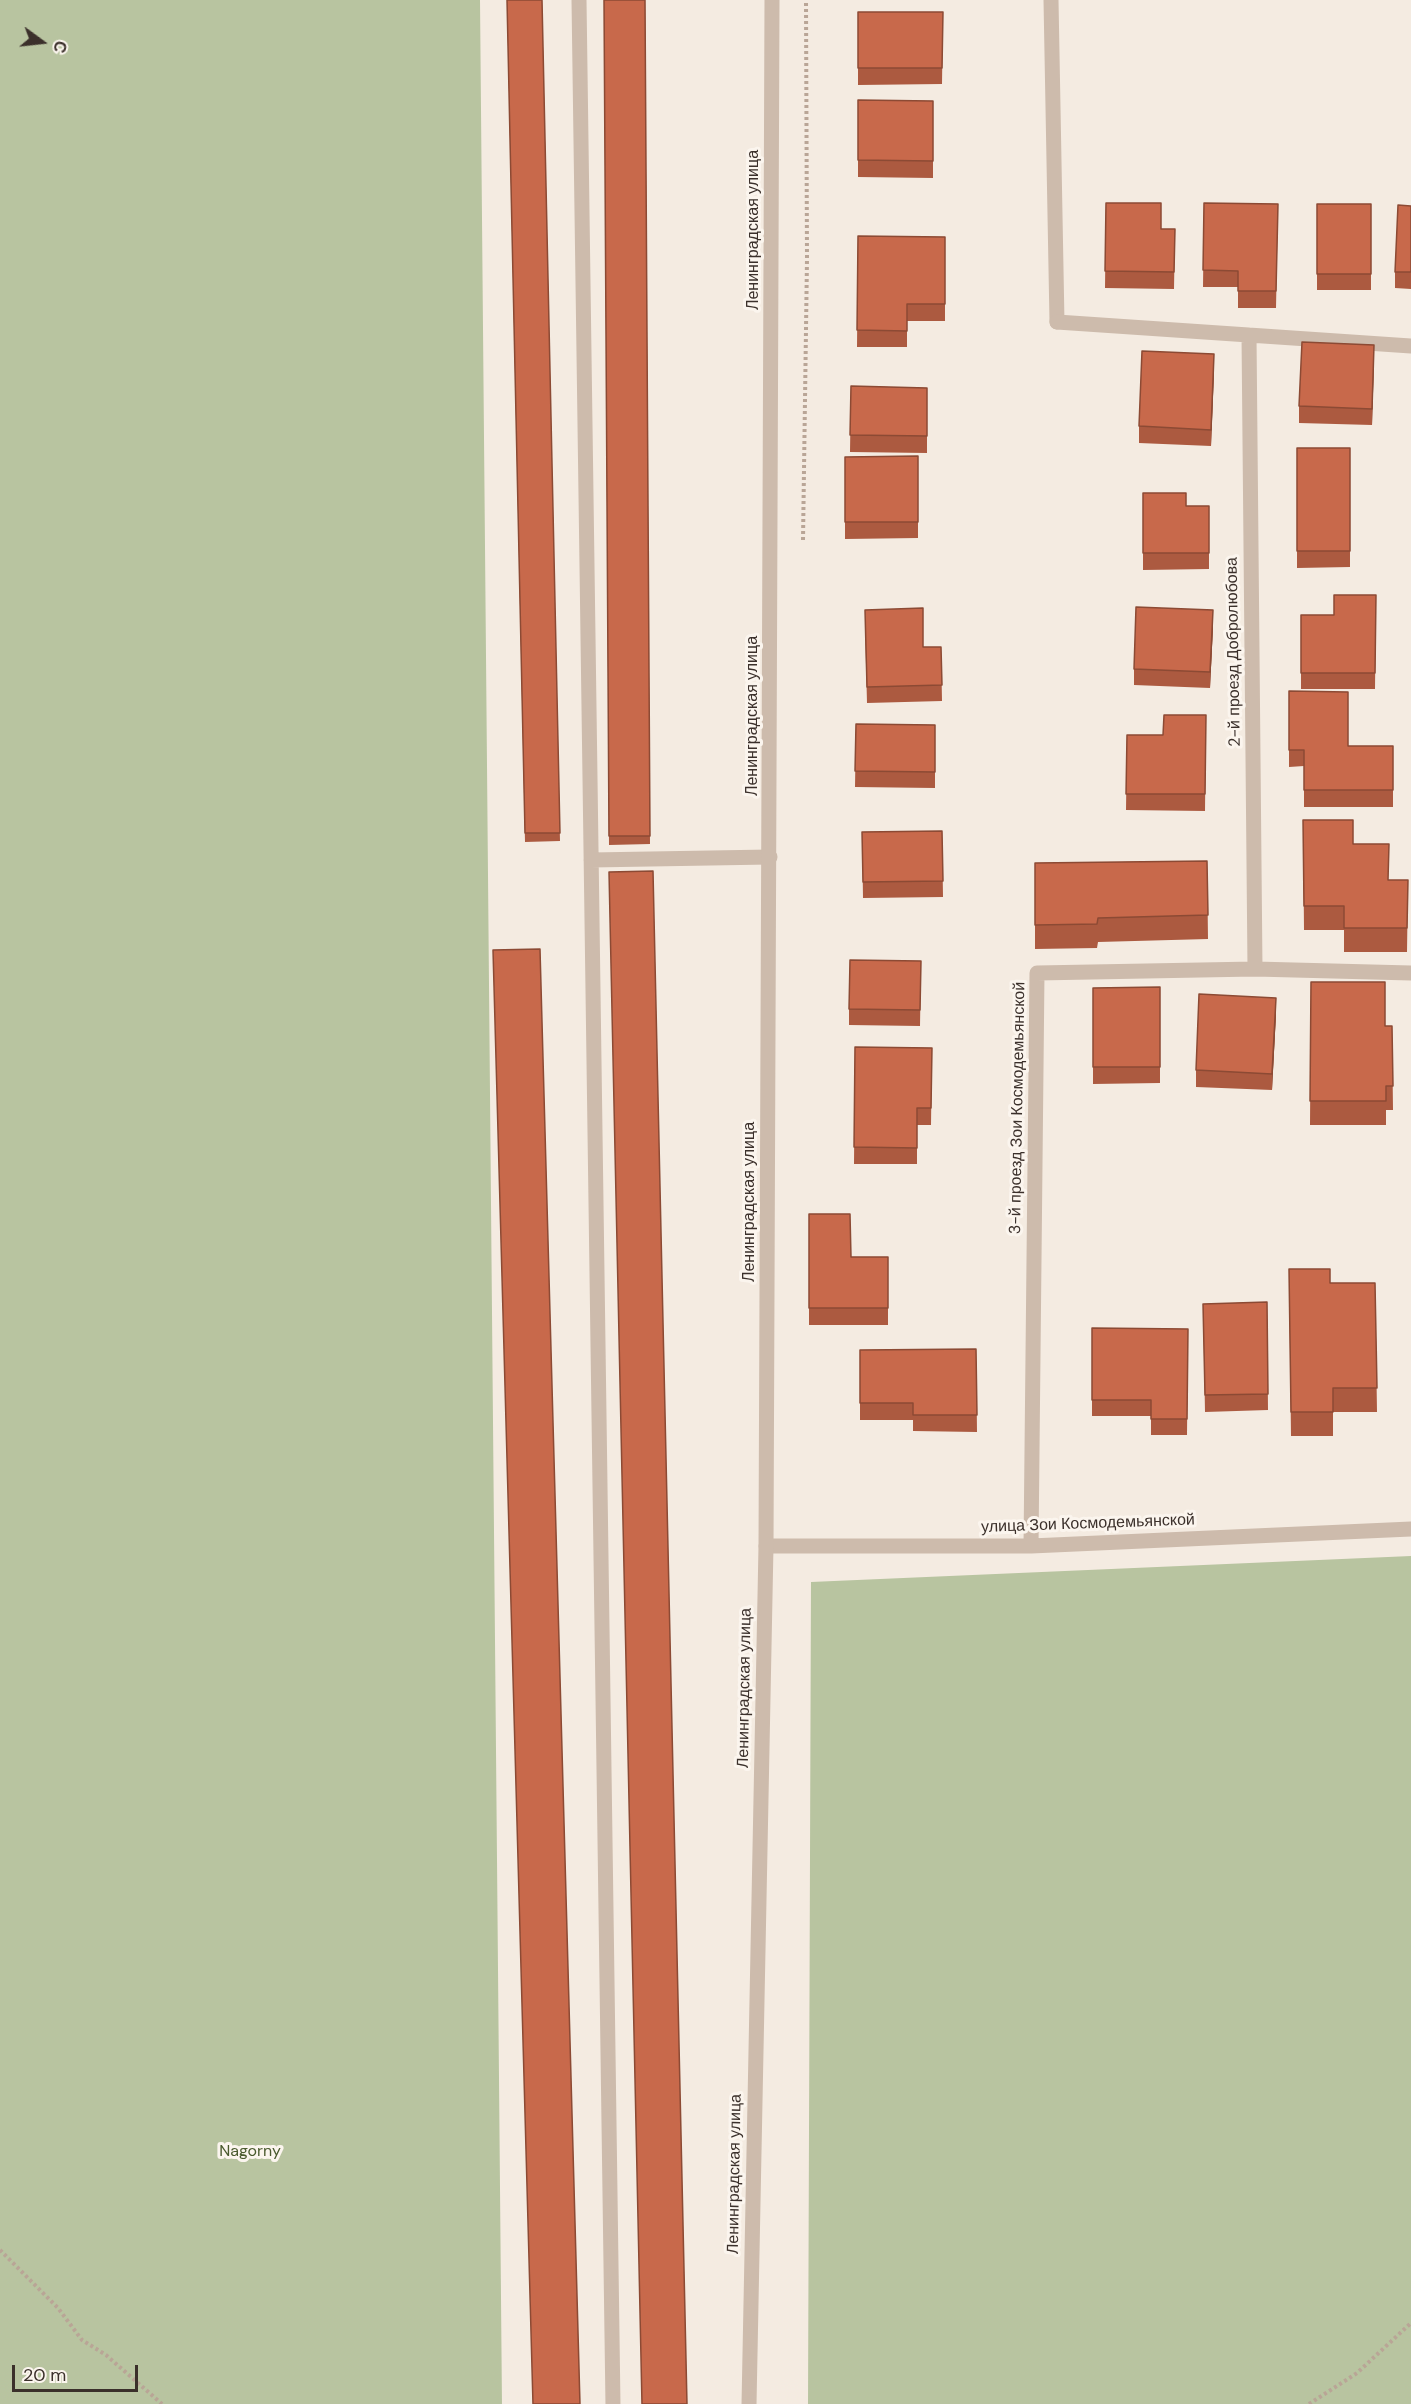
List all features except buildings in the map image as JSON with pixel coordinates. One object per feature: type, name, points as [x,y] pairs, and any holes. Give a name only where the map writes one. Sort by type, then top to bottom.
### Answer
[{"type":"street","points":[[579,0],[613,2404]]},
{"type":"street","name":"Ленинградская улица","points":[[749,2404],[766,1546],[772,0]]},
{"type":"street","points":[[1051,0],[1057,322],[1411,346]]},
{"type":"street","name":"2-й проезд Добролюбова","points":[[1249,335],[1255,969]]},
{"type":"street","points":[[591,860],[770,857]]},
{"type":"street","name":"3-й проезд Зои Космодемьянской","points":[[1031,1546],[1038,973],[1255,969],[1411,973]]},
{"type":"street","name":"улица Зои Космодемьянской","points":[[766,1546],[1031,1546],[1411,1528]]},
{"type":"path","points":[[0,2250],[58,2308],[82,2340],[106,2355],[162,2404]]},
{"type":"path","points":[[1309,2404],[1357,2373],[1411,2323]]},
{"type":"green space","name":"Nagorny","points":[[0,0],[480,0],[502,2404],[0,2404]]},
{"type":"green space","points":[[1411,1556],[1411,2404],[808,2404],[811,1582]]}]
